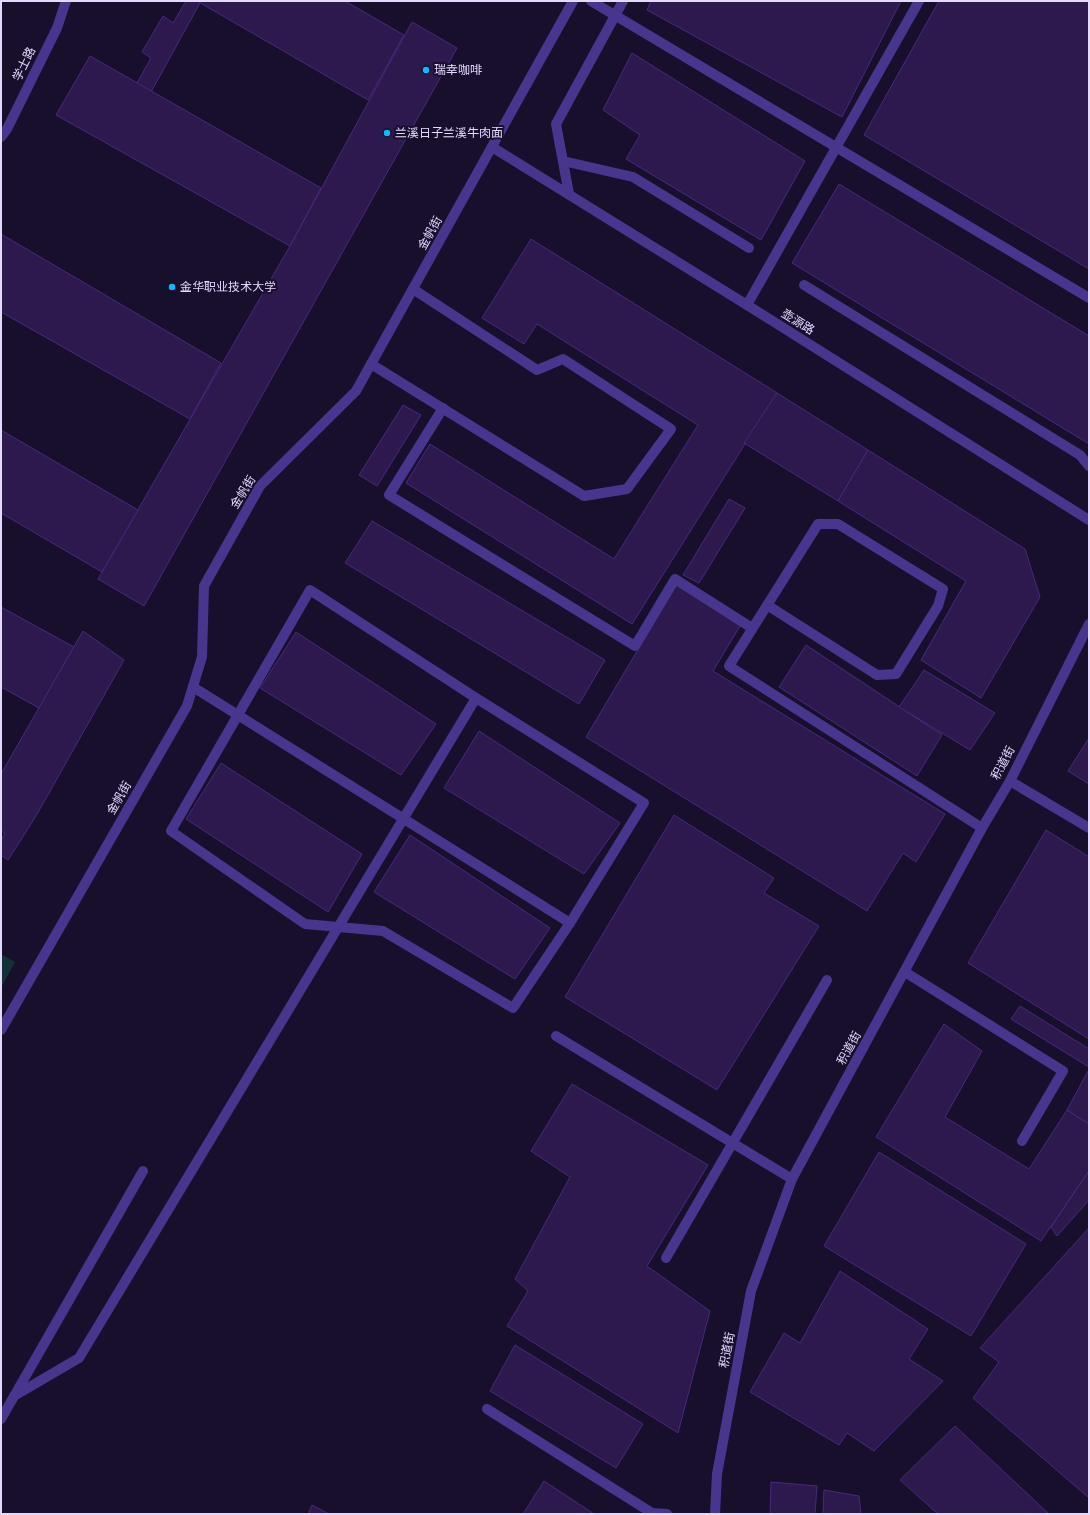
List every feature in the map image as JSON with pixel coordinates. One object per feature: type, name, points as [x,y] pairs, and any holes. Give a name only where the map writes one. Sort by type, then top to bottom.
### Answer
[{"type":"street","name":"学士路","points":[[1,137],[7,129],[57,28],[66,1]]},
{"type":"street","name":"金帆街","points":[[1,1030],[187,706],[202,657],[204,586],[260,486],[356,392],[573,1]]},
{"type":"street","points":[[591,1],[1089,298]]},
{"type":"street","points":[[569,194],[556,124],[623,1]]},
{"type":"street","points":[[747,305],[919,1]]},
{"type":"street","name":"壶源路","points":[[492,147],[1089,520]]},
{"type":"street","points":[[563,161],[633,177],[749,248]]},
{"type":"street","points":[[804,285],[1080,455],[1089,466]]},
{"type":"street","points":[[371,364],[584,496],[627,489],[671,429],[563,359],[537,370],[413,289]]},
{"type":"street","points":[[443,408],[389,495],[635,646],[675,579],[752,628]]},
{"type":"street","points":[[767,605],[877,675],[896,674],[938,606],[943,589],[838,524],[818,524],[752,628],[729,666],[982,828]]},
{"type":"street","points":[[310,590],[476,698],[644,803],[570,923],[512,1008],[383,931],[305,924],[171,831],[237,715],[310,590]]},
{"type":"street","name":"积道街","points":[[715,1514],[716,1474],[752,1291],[792,1179],[982,828],[1010,781],[1089,624]]},
{"type":"street","points":[[193,687],[570,923]]},
{"type":"street","points":[[14,1396],[79,1358],[476,698]]},
{"type":"street","points":[[1010,781],[1089,828]]},
{"type":"street","points":[[905,972],[1062,1071],[1022,1141]]},
{"type":"street","points":[[666,1258],[827,980]]},
{"type":"street","points":[[556,1036],[792,1179]]},
{"type":"street","points":[[1,1419],[143,1171]]},
{"type":"street","points":[[487,1409],[652,1513],[667,1514]]},
{"type":"green space","points":[[1,954],[15,962],[1,988]]},
{"type":"building","points":[[186,1],[197,1],[200,3],[151,92],[137,83],[151,58],[142,52],[163,16],[173,23]]},
{"type":"building","points":[[197,1],[345,1],[404,35],[368,100]]},
{"type":"building","points":[[651,1],[901,1],[842,117],[647,10]]},
{"type":"building","points":[[939,1],[1089,1],[1089,269],[864,135]]},
{"type":"building","points":[[412,22],[457,48],[144,606],[98,579],[290,246]]},
{"type":"building","points":[[632,53],[805,161],[761,240],[626,159],[640,135],[603,110]]},
{"type":"building","points":[[90,56],[321,188],[290,246],[56,115]]},
{"type":"building","points":[[839,184],[1089,336],[1089,444],[792,263]]},
{"type":"building","points":[[1,234],[221,363],[190,419],[1,312]]},
{"type":"building","points":[[531,239],[777,393],[632,624],[406,483],[430,444],[614,559],[698,425],[537,324],[524,344],[482,318]]},
{"type":"building","points":[[777,393],[868,450],[838,501],[744,443]]},
{"type":"building","points":[[403,405],[421,415],[377,486],[359,475]]},
{"type":"building","points":[[1,430],[138,510],[102,572],[1,513]]},
{"type":"building","points":[[868,450],[1025,549],[1040,597],[981,698],[921,660],[966,581],[838,501]]},
{"type":"building","points":[[729,499],[745,508],[699,583],[683,575]]},
{"type":"building","points":[[372,521],[605,660],[579,704],[345,563]]},
{"type":"building","points":[[677,584],[740,626],[713,671],[945,814],[916,862],[903,853],[867,911],[586,737]]},
{"type":"building","points":[[1,607],[74,647],[39,708],[1,687]]},
{"type":"building","points":[[83,631],[124,660],[36,816],[8,860],[1,855],[1,841],[5,833],[1,831],[1,774]]},
{"type":"building","points":[[296,632],[436,724],[401,775],[260,688]]},
{"type":"building","points":[[806,645],[942,735],[917,776],[779,687]]},
{"type":"building","points":[[924,670],[995,713],[970,750],[899,707]]},
{"type":"building","points":[[479,731],[620,823],[584,874],[444,788]]},
{"type":"building","points":[[1089,738],[1089,784],[1068,771]]},
{"type":"building","points":[[221,763],[362,854],[328,912],[186,819]]},
{"type":"building","points":[[674,815],[774,878],[764,893],[819,926],[717,1090],[565,997]]},
{"type":"building","points":[[1046,830],[1089,857],[1089,1039],[968,963]]},
{"type":"building","points":[[410,835],[550,928],[515,979],[374,892]]},
{"type":"building","points":[[1020,1006],[1089,1049],[1089,1067],[1011,1019]]},
{"type":"building","points":[[944,1024],[982,1051],[945,1117],[1029,1169],[1067,1110],[1089,1124],[1089,1171],[1041,1241],[876,1137]]},
{"type":"building","points":[[1089,1071],[1089,1124],[1067,1110]]},
{"type":"building","points":[[572,1084],[708,1165],[647,1266],[710,1311],[678,1433],[507,1326],[528,1291],[515,1279],[570,1177],[531,1151]]},
{"type":"building","points":[[879,1152],[1026,1244],[971,1336],[824,1246]]},
{"type":"building","points":[[1089,1171],[1089,1200],[1057,1236],[1051,1227]]},
{"type":"building","points":[[1089,1228],[1089,1498],[973,1398],[999,1362],[980,1348]]},
{"type":"building","points":[[840,1271],[928,1329],[909,1359],[943,1381],[874,1451],[847,1433],[839,1445],[750,1392],[784,1333],[800,1343]]},
{"type":"building","points":[[515,1345],[643,1424],[616,1468],[490,1391]]},
{"type":"building","points":[[955,1426],[1049,1514],[938,1514],[900,1480]]},
{"type":"building","points":[[544,1481],[594,1514],[523,1514]]},
{"type":"building","points":[[771,1482],[817,1486],[815,1514],[770,1514]]},
{"type":"building","points":[[824,1490],[859,1496],[861,1514],[823,1514]]},
{"type":"building","points":[[312,1505],[329,1514],[308,1514]]},
{"type":"place","name":"瑞幸咖啡","points":[[426,70]]},
{"type":"place","name":"兰溪日子兰溪牛肉面","points":[[387,133]]},
{"type":"place","name":"金华职业技术大学","points":[[172,287]]}]
